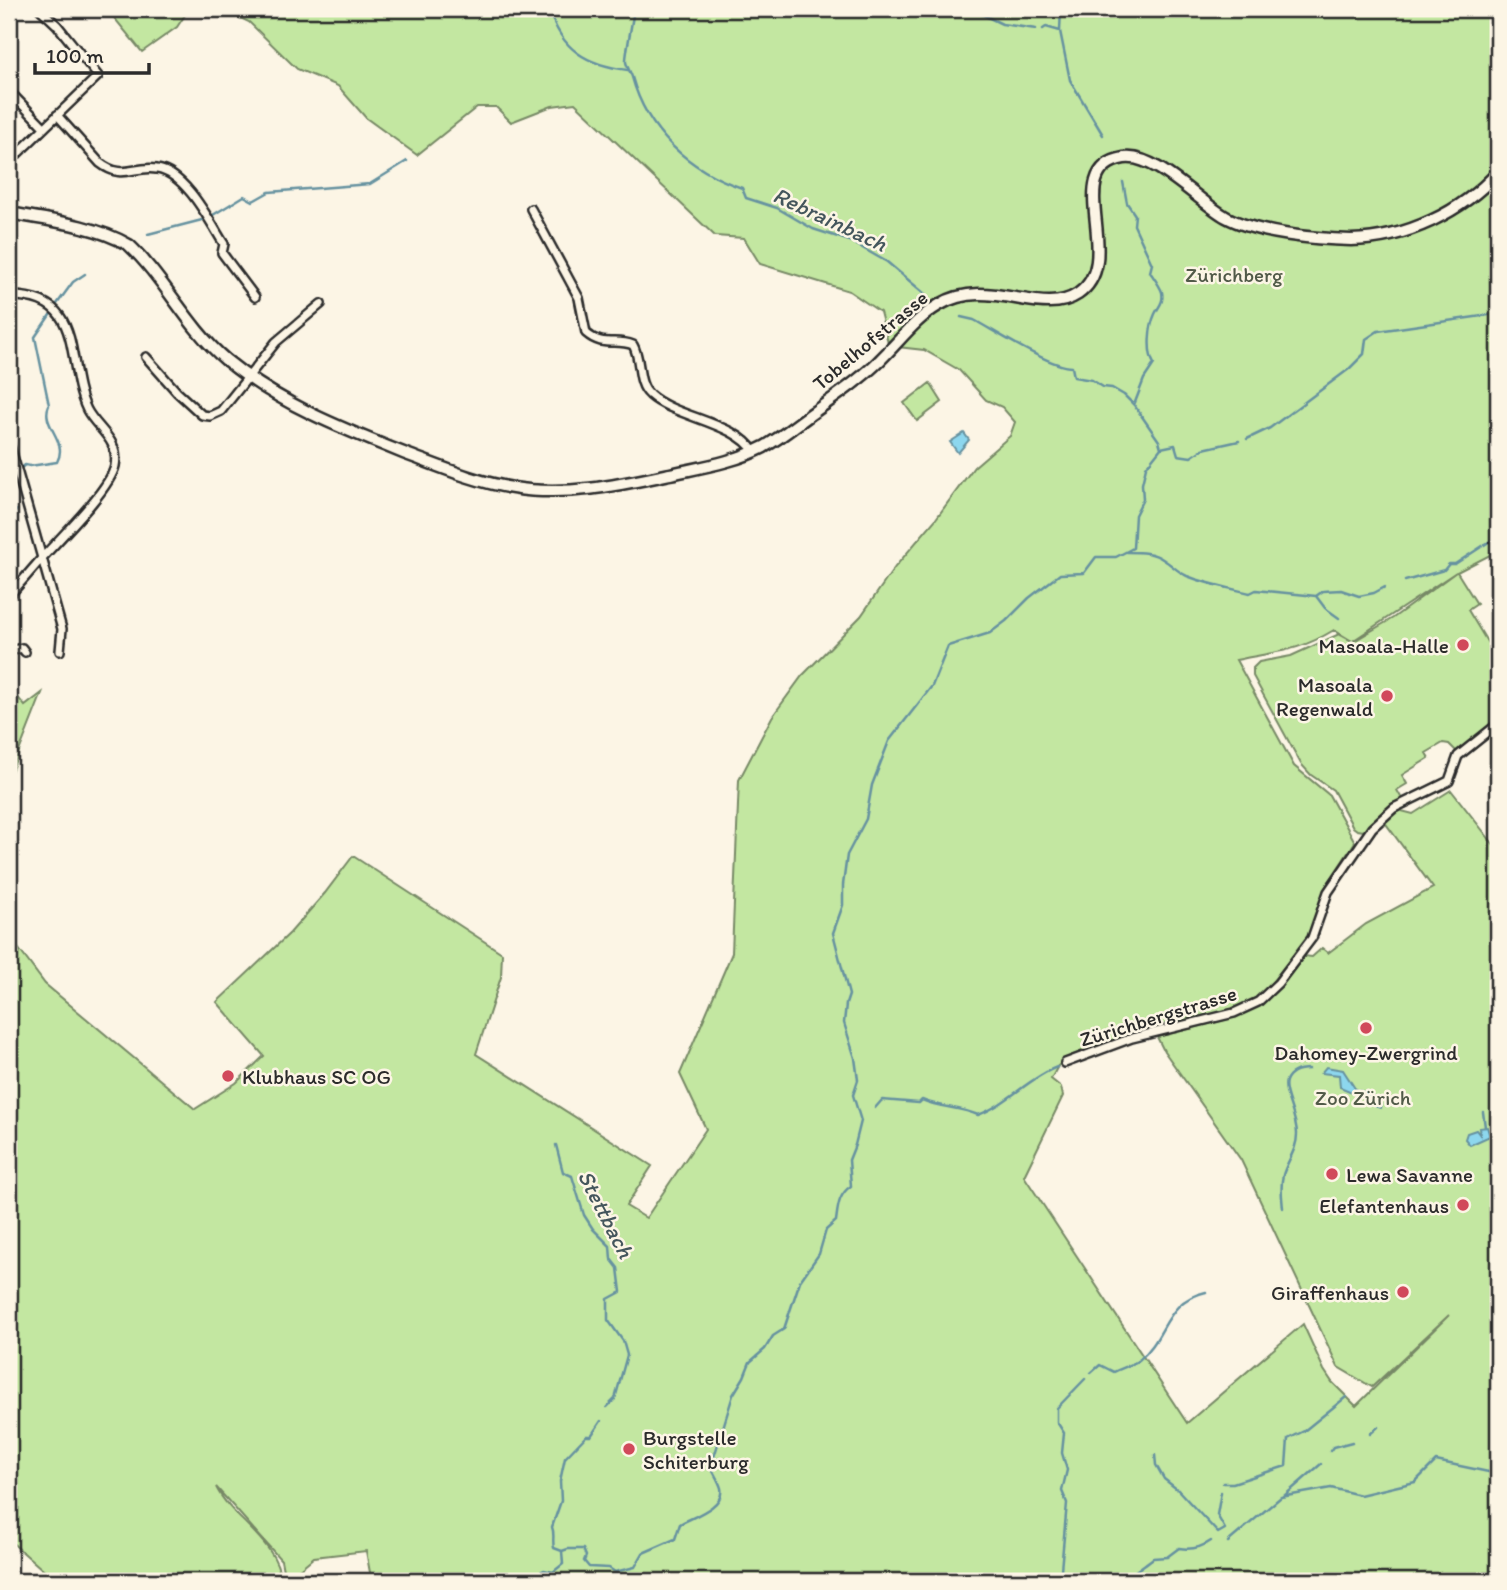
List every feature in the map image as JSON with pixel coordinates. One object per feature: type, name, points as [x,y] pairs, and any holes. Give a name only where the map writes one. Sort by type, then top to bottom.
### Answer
[{"type":"main road","name":"Tobelhofstrasse","points":[[9,213],[86,229],[129,245],[200,335],[247,376],[276,396],[334,425],[454,472],[514,489],[560,491],[606,486],[710,465],[754,452],[859,379],[919,319],[944,302],[960,296],[982,293],[1059,302],[1081,292],[1093,278],[1099,262],[1093,206],[1096,181],[1108,165],[1119,159],[1133,158],[1156,166],[1227,218],[1248,227],[1351,240],[1389,234],[1436,219],[1465,204],[1498,172]]},
{"type":"street","points":[[9,162],[98,76],[57,25],[40,9]]},
{"type":"street","points":[[9,91],[44,127]]},
{"type":"street","points":[[57,116],[106,167],[126,173],[156,168],[175,176],[201,207],[224,244],[222,253],[255,297]]},
{"type":"street","points":[[531,209],[579,298],[586,333],[599,342],[633,345],[644,389],[651,396],[741,439],[754,452]]},
{"type":"street","points":[[9,296],[24,296],[49,305],[67,325],[88,412],[107,435],[114,447],[116,459],[109,481],[9,596]]},
{"type":"street","points":[[146,357],[177,392],[202,415],[210,416],[221,411],[276,342],[321,304]]},
{"type":"street","points":[[9,442],[62,629],[60,651]]},
{"type":"street","points":[[9,651],[23,648],[25,652]]},
{"type":"street","name":"Zürichbergstrasse","points":[[1065,1063],[1132,1038],[1234,1013],[1258,1002],[1278,983],[1312,937],[1328,892],[1372,828],[1394,807],[1449,781],[1458,756],[1498,724]]},
{"type":"green space","points":[[107,9],[189,9],[177,27],[142,52]]},
{"type":"green space","name":"Zürichberg","points":[[221,9],[1498,9],[1498,551],[1457,572],[1477,604],[1468,610],[1498,660],[1498,671],[1493,675],[1498,685],[1498,720],[1457,752],[1449,744],[1443,743],[1426,753],[1429,758],[1402,775],[1407,784],[1397,790],[1402,799],[1391,805],[1394,812],[1398,810],[1413,814],[1451,790],[1498,850],[1498,1581],[365,1581],[371,1578],[366,1551],[314,1557],[285,1581],[281,1560],[216,1487],[232,1510],[272,1554],[281,1581],[71,1581],[50,1576],[9,1540],[9,936],[45,984],[195,1109],[236,1083],[264,1056],[217,1002],[290,933],[353,856],[502,953],[501,977],[476,1054],[652,1166],[626,1206],[646,1218],[706,1129],[680,1074],[732,953],[739,780],[772,717],[802,676],[861,616],[895,567],[935,520],[974,467],[1010,436],[1015,422],[1002,407],[986,400],[959,370],[924,350],[889,346],[880,312],[849,291],[760,264],[744,238],[715,236],[575,103],[552,106],[511,122],[496,107],[477,107],[417,155],[366,118],[338,86],[297,69],[249,22]],"holes":[[[1456,572],[1393,618],[1354,641],[1354,640]],[[1334,630],[1352,641],[1339,634],[1291,656],[1259,662],[1253,668],[1253,676],[1301,764],[1311,775],[1333,790],[1353,827],[1364,831],[1385,809],[1389,816],[1384,821],[1433,888],[1366,924],[1328,953],[1322,948],[1312,957],[1304,956],[1285,982],[1259,1006],[1232,1018],[1157,1037],[1164,1051],[1241,1160],[1338,1367],[1372,1387],[1449,1315],[1356,1406],[1324,1370],[1303,1324],[1187,1423],[1024,1176],[1063,1096],[1061,1087],[1051,1079],[1058,1066],[1068,1057],[1102,1043],[1243,1006],[1256,999],[1268,987],[1309,935],[1325,888],[1355,842],[1329,795],[1294,766],[1236,660],[1297,647]]]},
{"type":"green space","points":[[930,383],[942,402],[917,421],[904,403]]},
{"type":"green space","points":[[9,686],[25,706],[42,693],[9,777]]},
{"type":"water","points":[[964,433],[969,440],[958,453],[950,442]]},
{"type":"water","points":[[1326,1067],[1343,1070],[1356,1090],[1368,1093],[1381,1104],[1380,1108],[1372,1105],[1369,1099],[1340,1087],[1339,1075],[1321,1073]]},
{"type":"water","points":[[1487,1127],[1490,1136],[1470,1145],[1465,1139],[1467,1133],[1476,1130],[1480,1135],[1479,1128]]},
{"type":"waterway","points":[[549,9],[561,35],[578,53],[600,64],[628,70]]},
{"type":"waterway","name":"Rebrainbach","points":[[634,9],[627,64],[648,115],[659,132],[673,146],[705,171],[742,188],[746,198],[777,208],[813,229],[850,241],[887,262],[925,294]]},
{"type":"waterway","points":[[971,9],[1002,24],[1036,29]]},
{"type":"waterway","points":[[1061,9],[1060,31],[1070,80],[1103,135]]},
{"type":"waterway","points":[[1043,29],[1046,27],[1060,31]]},
{"type":"waterway","points":[[213,215],[244,196],[253,201],[269,192],[370,184],[407,161]]},
{"type":"waterway","points":[[1123,182],[1127,203],[1135,215],[1134,225],[1152,264],[1150,272],[1162,292],[1161,304],[1150,332],[1150,353],[1154,364],[1144,379],[1134,405]]},
{"type":"waterway","points":[[148,234],[202,220]]},
{"type":"waterway","points":[[57,304],[73,282],[85,274]]},
{"type":"waterway","points":[[21,468],[25,465],[57,462],[60,454],[60,447],[48,420],[49,405],[35,337],[50,315]]},
{"type":"waterway","points":[[1247,439],[1270,428],[1349,369],[1364,354],[1366,339],[1378,331],[1489,315]]},
{"type":"waterway","points":[[532,1581],[536,1574],[544,1570],[553,1572],[563,1564],[562,1551],[568,1549],[583,1549],[586,1556],[584,1561],[589,1567],[609,1568],[615,1572],[635,1567],[643,1553],[675,1539],[680,1524],[706,1511],[718,1501],[721,1488],[711,1467],[733,1395],[750,1362],[765,1349],[773,1336],[784,1329],[800,1281],[819,1254],[826,1230],[836,1221],[841,1197],[851,1186],[849,1160],[861,1121],[853,1095],[858,1080],[855,1058],[844,1023],[849,995],[833,933],[843,905],[847,855],[866,819],[872,785],[889,741],[932,686],[948,646],[990,633],[1060,574],[1084,573],[1096,557],[1116,557],[1133,548],[1135,515],[1143,499],[1142,484],[1146,467],[1161,448],[1134,405],[1112,388],[1103,387],[1092,380],[1074,377],[1072,367],[1050,361],[974,320],[961,317]]},
{"type":"waterway","points":[[1161,448],[1175,445],[1178,455],[1191,457],[1203,449],[1239,441]]},
{"type":"waterway","points":[[9,518],[17,510]]},
{"type":"waterway","points":[[1405,581],[1444,570],[1449,564],[1455,564],[1498,536]]},
{"type":"waterway","points":[[1127,552],[1156,555],[1187,576],[1250,593],[1256,590],[1316,596],[1323,591],[1341,590],[1359,596],[1385,587]]},
{"type":"waterway","points":[[1316,596],[1325,608],[1339,618]]},
{"type":"waterway","points":[[875,1108],[882,1100],[919,1103],[922,1100],[978,1115],[1057,1067]]},
{"type":"waterway","points":[[1283,1208],[1282,1179],[1297,1134],[1285,1086],[1295,1071],[1309,1069]]},
{"type":"waterway","points":[[1483,1112],[1485,1127]]},
{"type":"waterway","name":"Stettbach","points":[[556,1145],[563,1172],[572,1176],[584,1215],[593,1229],[610,1246],[611,1259],[618,1268],[621,1292],[608,1299],[608,1320],[623,1341],[627,1355],[615,1399],[607,1407]]},
{"type":"waterway","points":[[1492,1275],[1498,1274]]},
{"type":"waterway","points":[[1091,1373],[1100,1365],[1114,1372],[1139,1360],[1182,1303],[1206,1292]]},
{"type":"waterway","points":[[1060,1581],[1067,1503],[1062,1491],[1067,1470],[1062,1453],[1064,1433],[1057,1422],[1057,1408],[1085,1379]]},
{"type":"waterway","points":[[1223,1483],[1233,1483],[1286,1466],[1288,1439],[1304,1431],[1346,1397]]},
{"type":"waterway","points":[[562,1551],[554,1548],[552,1527],[561,1501],[560,1481],[565,1458],[586,1436],[591,1436],[601,1421]]},
{"type":"waterway","points":[[1370,1434],[1378,1427]]},
{"type":"waterway","points":[[1330,1451],[1333,1447],[1352,1442]]},
{"type":"waterway","points":[[1155,1455],[1156,1465],[1164,1479],[1178,1490],[1218,1533],[1225,1529],[1217,1515],[1221,1492]]},
{"type":"waterway","points":[[1228,1542],[1281,1497],[1331,1488],[1360,1495],[1415,1482],[1436,1461],[1498,1474]]},
{"type":"waterway","points":[[1284,1496],[1321,1464]]},
{"type":"waterway","points":[[1128,1581],[1153,1558],[1167,1557],[1179,1548],[1196,1548],[1211,1541]]},
{"type":"place","name":"Masoala-Halle","points":[[1463,645]]},
{"type":"place","name":"Masoala Regenwald","points":[[1387,696]]},
{"type":"place","name":"Dahomey-Zwergrind","points":[[1366,1028]]},
{"type":"place","name":"Klubhaus SC OG","points":[[228,1076]]},
{"type":"place","name":"Lewa Savanne","points":[[1332,1174]]},
{"type":"place","name":"Elefantenhaus","points":[[1463,1205]]},
{"type":"place","name":"Giraffenhaus","points":[[1403,1292]]},
{"type":"place","name":"Burgstelle Schiterburg","points":[[629,1449]]},
{"type":"park label","name":"Zoo Zürich","points":[[1363,1097]]}]
